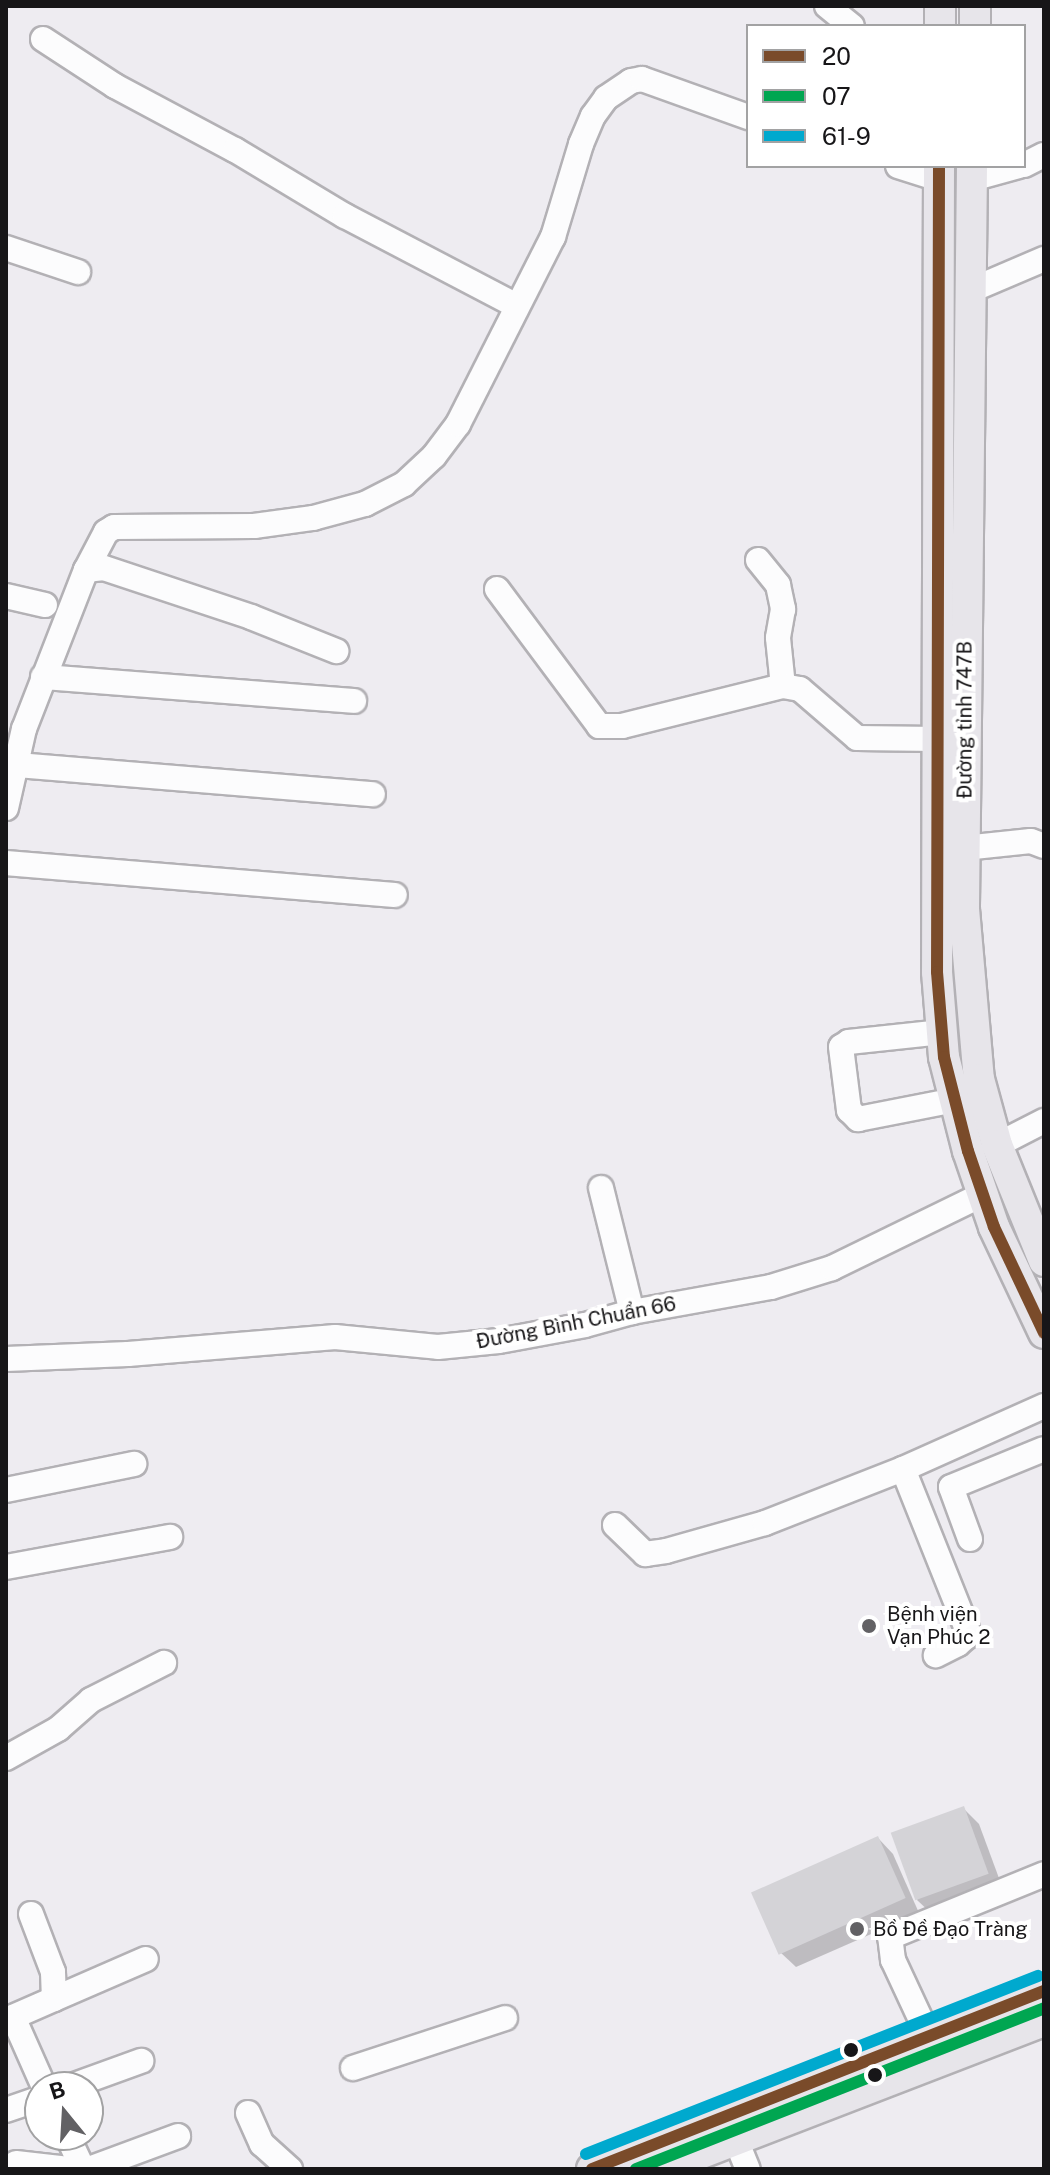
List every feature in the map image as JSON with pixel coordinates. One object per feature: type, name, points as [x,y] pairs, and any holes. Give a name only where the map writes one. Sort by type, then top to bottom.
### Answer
[{"type":"main road","name":"Đường tỉnh 747B","points":[[939,173],[964,909],[978,1066],[997,1145],[1044,1261]]},
{"type":"main road","name":"Đường tỉnh 747B","points":[[972,173],[969,291],[937,739],[937,972],[942,1032],[955,1100],[982,1195],[1044,1333]]},
{"type":"main road","points":[[592,2169],[1044,1991]]},
{"type":"main road","points":[[660,2169],[1044,2021]]},
{"type":"street","points":[[827,6],[850,24]]},
{"type":"street","points":[[43,39],[115,86],[235,150],[345,216],[515,305]]},
{"type":"street","points":[[6,808],[12,762],[86,570],[106,532],[114,527],[254,526],[313,518],[365,504],[404,484],[434,456],[458,424],[515,305],[553,237],[581,144],[593,116],[606,98],[631,81],[642,79],[746,116]]},
{"type":"street","points":[[910,168],[939,173]]},
{"type":"street","points":[[972,173],[1003,168]]},
{"type":"street","points":[[6,248],[78,272]]},
{"type":"street","points":[[969,291],[1044,259]]},
{"type":"street","points":[[758,560],[778,585],[783,609],[778,638],[783,686]]},
{"type":"street","points":[[86,570],[104,568],[251,617],[336,651]]},
{"type":"street","points":[[497,589],[599,726],[622,726],[783,686],[800,689],[857,738],[937,739]]},
{"type":"street","points":[[6,596],[45,605]]},
{"type":"street","points":[[43,677],[354,701]]},
{"type":"street","points":[[12,762],[373,794]]},
{"type":"street","points":[[964,848],[1031,841],[1044,846]]},
{"type":"street","points":[[6,863],[395,895]]},
{"type":"street","points":[[942,1032],[849,1042],[841,1047],[849,1110],[858,1119],[955,1100]]},
{"type":"street","points":[[997,1145],[1044,1121]]},
{"type":"street","points":[[601,1188],[632,1312]]},
{"type":"street","name":"Đường Bình Chuẩn 66","points":[[6,1359],[128,1354],[335,1337],[438,1347],[513,1339],[632,1312],[771,1287],[832,1268],[982,1195]]},
{"type":"street","points":[[615,1525],[645,1554],[666,1551],[765,1523],[903,1469],[1044,1406]]},
{"type":"street","points":[[970,1539],[951,1487],[1044,1449]]},
{"type":"street","points":[[6,1490],[134,1464]]},
{"type":"street","points":[[903,1469],[967,1629],[966,1637],[958,1644],[936,1655]]},
{"type":"street","points":[[6,1567],[170,1537]]},
{"type":"street","points":[[6,1758],[58,1729],[91,1700],[164,1663]]},
{"type":"street","points":[[928,2035],[893,1960],[890,1937],[1044,1874]]},
{"type":"street","points":[[31,1914],[53,1972],[54,1999]]},
{"type":"street","points":[[37,2071],[9,2010],[54,1999],[146,1959]]},
{"type":"street","points":[[353,2068],[505,2018]]},
{"type":"street","points":[[104,2074],[141,2061]]},
{"type":"street","points":[[248,2113],[262,2144],[290,2169]]},
{"type":"street","points":[[76,2151],[86,2169],[178,2136]]},
{"type":"street","points":[[736,2140],[748,2169]]},
{"type":"street","points":[[16,2163],[69,2169]]},
{"type":"building","points":[[964,1806],[989,1874],[915,1900],[891,1833]]},
{"type":"building","points":[[878,1836],[906,1898],[779,1955],[751,1893]]},
{"type":"transit line","name":"20","points":[[939,168],[937,972],[944,1057],[968,1151],[994,1227],[1044,1333]]},
{"type":"transit line","name":"61-9","points":[[586,2154],[1038,1976]]},
{"type":"transit line","name":"20","points":[[592,2169],[1044,1991]]},
{"type":"transit line","name":"07","points":[[636,2169],[1044,2008]]},
{"type":"place","name":"Bệnh viện Vạn Phúc 2","points":[[869,1626]]},
{"type":"place","name":"Bồ Đề Đạo Tràng","points":[[857,1929]]}]
